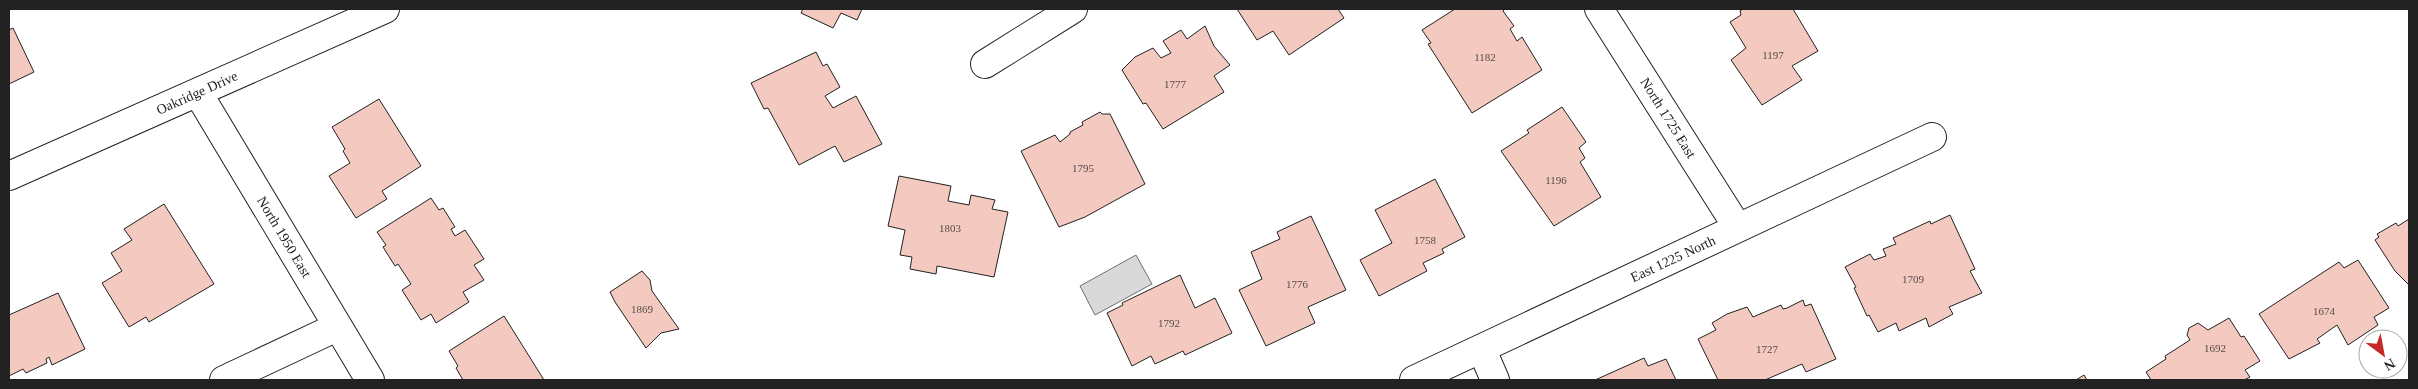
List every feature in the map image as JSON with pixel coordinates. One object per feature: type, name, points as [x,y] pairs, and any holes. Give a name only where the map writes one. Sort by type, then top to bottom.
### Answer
[{"type":"street","name":"Oakridge Drive","points":[[9,176],[385,9]]},
{"type":"street","points":[[985,64],[1073,9]]},
{"type":"street","name":"North 1725 East","points":[[1599,9],[1738,228]]},
{"type":"street","name":"North 1950 East","points":[[198,93],[370,380]]},
{"type":"street","name":"East 1225 North","points":[[1414,380],[1482,350],[1932,137]]},
{"type":"street","points":[[224,380],[337,327]]},
{"type":"street","points":[[1482,350],[1495,380]]},
{"type":"shaded area","points":[[1136,255],[1152,284],[1095,315],[1080,286]]},
{"type":"building","points":[[803,9],[862,9],[857,20],[841,13],[833,28],[801,13]]},
{"type":"building","points":[[1237,9],[1338,9],[1344,18],[1289,55],[1273,31],[1257,40]]},
{"type":"building","points":[[1455,9],[1505,9],[1503,11],[1514,26],[1510,29],[1517,41],[1522,37],[1542,70],[1472,113],[1428,44],[1431,43],[1422,30]]},
{"type":"building","points":[[1743,9],[1793,9],[1818,51],[1792,66],[1802,80],[1762,105],[1731,60],[1746,48],[1730,22],[1741,15],[1740,11]]},
{"type":"building","points":[[1205,26],[1214,46],[1230,65],[1214,76],[1224,92],[1163,129],[1146,103],[1143,104],[1122,70],[1135,57],[1153,48],[1161,58],[1171,53],[1163,41],[1181,30],[1187,39]]},
{"type":"building","points":[[13,28],[34,72],[9,84],[9,30]]},
{"type":"building","points":[[816,52],[823,66],[827,64],[840,87],[825,96],[833,108],[856,96],[882,144],[844,162],[835,146],[799,165],[768,108],[764,109],[751,83]]},
{"type":"building","points":[[379,99],[421,166],[382,191],[387,199],[356,218],[329,176],[350,163],[343,151],[345,149],[332,127]]},
{"type":"building","points":[[1562,107],[1586,142],[1579,148],[1585,158],[1580,162],[1601,197],[1554,226],[1501,151],[1529,133],[1527,130]]},
{"type":"building","points":[[1100,112],[1102,114],[1110,114],[1145,184],[1085,217],[1059,227],[1021,151],[1055,135],[1060,142],[1070,132],[1083,125],[1082,122]]},
{"type":"building","points":[[899,176],[951,186],[948,201],[969,205],[971,195],[995,200],[992,209],[1008,212],[994,277],[937,266],[936,274],[910,269],[912,257],[900,255],[905,230],[888,226]]},
{"type":"building","points":[[1435,179],[1465,237],[1442,249],[1444,253],[1423,263],[1427,271],[1379,296],[1360,260],[1392,243],[1375,210]]},
{"type":"building","points":[[431,198],[439,210],[443,208],[455,227],[451,229],[455,236],[465,230],[484,259],[474,265],[484,280],[463,292],[469,302],[436,323],[431,314],[421,320],[402,290],[411,284],[398,264],[395,266],[383,247],[386,245],[377,232]]},
{"type":"building","points":[[164,204],[214,284],[149,322],[146,317],[129,327],[102,283],[122,271],[111,253],[132,240],[124,229]]},
{"type":"building","points":[[1950,215],[1975,269],[1970,271],[1982,293],[1949,307],[1953,314],[1929,327],[1926,318],[1899,331],[1896,323],[1878,332],[1869,315],[1867,316],[1854,288],[1856,287],[1845,267],[1870,254],[1874,260],[1886,256],[1883,249],[1896,244],[1893,238],[1930,221],[1931,224]]},
{"type":"building","points":[[1311,216],[1346,290],[1308,307],[1315,323],[1266,346],[1239,290],[1262,279],[1251,252],[1280,239],[1277,232]]},
{"type":"building","points":[[2409,219],[2408,284],[2395,271],[2375,240],[2379,237],[2377,234],[2396,223],[2398,226]]},
{"type":"building","points":[[2358,260],[2389,308],[2374,317],[2378,325],[2372,329],[2358,329],[2358,338],[2348,345],[2337,325],[2317,339],[2320,343],[2289,359],[2259,314],[2339,262],[2344,268]]},
{"type":"building","points":[[642,271],[650,280],[652,291],[679,329],[661,333],[646,348],[610,292]]},
{"type":"building","points":[[1180,275],[1195,308],[1215,298],[1232,333],[1185,355],[1183,351],[1155,364],[1151,356],[1132,366],[1107,313],[1123,305],[1122,303]]},
{"type":"building","points":[[58,293],[85,349],[52,365],[49,357],[46,359],[47,363],[26,373],[23,369],[9,376],[9,315]]},
{"type":"building","points":[[1803,300],[1805,306],[1811,304],[1836,359],[1806,372],[1802,364],[1765,380],[1718,380],[1698,339],[1716,330],[1712,323],[1727,314],[1747,307],[1753,317],[1781,305],[1783,309],[1787,308]]},
{"type":"building","points":[[504,316],[544,380],[463,380],[456,368],[458,366],[449,351]]},
{"type":"building","points":[[2229,318],[2241,337],[2244,336],[2260,361],[2245,370],[2250,377],[2244,380],[2151,380],[2146,372],[2166,359],[2165,356],[2190,340],[2187,335],[2189,328],[2198,323],[2208,330]]},
{"type":"building","points":[[1644,358],[1648,366],[1666,359],[1676,380],[1595,380]]},
{"type":"building","points":[[2084,375],[2087,380],[2076,380]]}]
